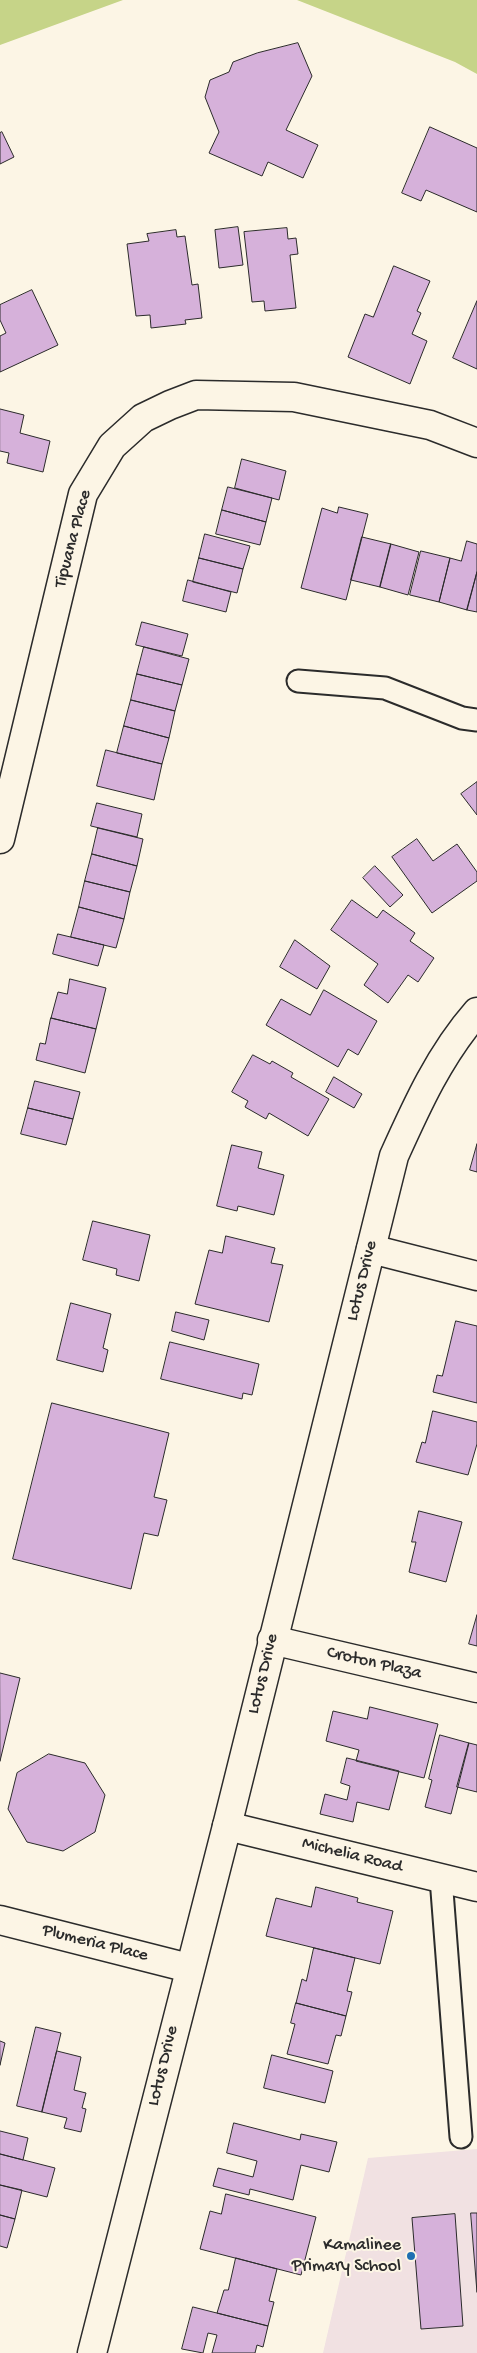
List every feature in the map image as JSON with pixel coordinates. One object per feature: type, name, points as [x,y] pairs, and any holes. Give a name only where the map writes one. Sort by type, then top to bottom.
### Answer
[{"type":"street","name":"Tipuana Place","points":[[0,839],[83,494],[112,446],[144,418],[170,404],[196,395],[294,397],[430,425],[477,443]]},
{"type":"street","name":"Lotus Drive","points":[[92,2353],[189,1968],[227,1826],[394,1156],[426,1087],[462,1030],[477,1012]]},
{"type":"street","points":[[371,1249],[477,1276]]},
{"type":"street","name":"Croton Plaza","points":[[272,1640],[477,1688]]},
{"type":"street","name":"Michelia Road","points":[[227,1826],[477,1887]]},
{"type":"street","name":"Plumeria Place","points":[[0,1920],[189,1968]]},
{"type":"lane","points":[[298,681],[384,688],[462,718],[477,720]]},
{"type":"lane","points":[[441,1878],[460,2138]]},
{"type":"shaded area","name":"Kamalinee Primary School","points":[[477,2149],[477,2353],[323,2353],[368,2158]]},
{"type":"green space","points":[[0,0],[123,0],[0,45]]},
{"type":"green space","points":[[297,0],[477,0],[477,74],[455,62]]},
{"type":"building","points":[[298,43],[312,76],[286,130],[318,145],[303,178],[268,162],[262,176],[209,153],[219,132],[205,97],[210,80],[229,72],[233,62],[257,53]]},
{"type":"building","points":[[430,127],[477,148],[477,212],[426,190],[421,201],[402,193]]},
{"type":"building","points":[[2,132],[14,157],[0,164],[0,133]]},
{"type":"building","points":[[238,227],[243,265],[219,268],[215,230]]},
{"type":"building","points":[[287,228],[288,239],[296,238],[298,254],[290,255],[296,308],[265,311],[264,301],[252,302],[244,232]]},
{"type":"building","points":[[176,230],[177,237],[185,236],[192,285],[198,284],[202,318],[185,320],[186,324],[151,328],[150,315],[136,316],[127,244],[149,241],[147,234]]},
{"type":"building","points":[[394,266],[430,281],[417,311],[421,313],[412,334],[427,341],[410,384],[348,357],[365,314],[373,317]]},
{"type":"building","points":[[32,290],[58,345],[0,372],[0,336],[6,333],[0,320],[0,305]]},
{"type":"building","points":[[477,301],[477,369],[453,358]]},
{"type":"building","points":[[0,409],[24,415],[20,433],[50,441],[43,472],[7,463],[9,453],[0,451]]},
{"type":"building","points":[[242,459],[286,471],[279,500],[235,488]]},
{"type":"building","points":[[228,487],[272,498],[266,522],[222,510]]},
{"type":"building","points":[[339,507],[368,514],[346,600],[301,588],[322,508],[337,513]]},
{"type":"building","points":[[222,510],[266,522],[260,545],[216,534]]},
{"type":"building","points":[[205,534],[250,546],[243,569],[199,558]]},
{"type":"building","points":[[362,537],[391,544],[380,587],[351,580]]},
{"type":"building","points":[[467,541],[477,544],[477,572],[467,610],[439,602],[450,558],[461,561]]},
{"type":"building","points":[[391,544],[419,552],[408,595],[380,587]]},
{"type":"building","points":[[421,551],[450,558],[439,602],[410,595]]},
{"type":"building","points":[[199,558],[243,569],[237,593],[193,582]]},
{"type":"building","points":[[477,572],[477,612],[467,610]]},
{"type":"building","points":[[188,580],[231,592],[226,612],[183,601]]},
{"type":"building","points":[[142,622],[188,634],[182,656],[136,645]]},
{"type":"building","points":[[144,647],[189,659],[182,685],[137,674]]},
{"type":"building","points":[[137,674],[182,685],[175,711],[131,700]]},
{"type":"building","points":[[131,700],[175,711],[169,738],[124,726]]},
{"type":"building","points":[[124,726],[169,738],[162,764],[117,753]]},
{"type":"building","points":[[106,750],[162,764],[154,800],[97,786]]},
{"type":"building","points":[[477,782],[477,815],[461,794]]},
{"type":"building","points":[[97,803],[142,814],[137,837],[91,826]]},
{"type":"building","points":[[98,828],[143,839],[137,866],[92,854]]},
{"type":"building","points":[[417,839],[433,861],[457,844],[477,872],[477,881],[432,913],[392,857]]},
{"type":"building","points":[[92,854],[137,866],[130,892],[85,881]]},
{"type":"building","points":[[375,866],[403,895],[390,907],[363,878]]},
{"type":"building","points":[[85,881],[130,892],[124,919],[79,907]]},
{"type":"building","points":[[352,900],[377,918],[383,910],[415,933],[410,941],[434,958],[418,982],[408,975],[388,1003],[364,985],[378,964],[331,930]]},
{"type":"building","points":[[79,907],[124,919],[116,948],[71,937]]},
{"type":"building","points":[[58,934],[104,945],[98,966],[53,954]]},
{"type":"building","points":[[295,940],[330,966],[317,989],[280,967]]},
{"type":"building","points":[[70,979],[106,988],[96,1029],[51,1018],[58,992],[67,994]]},
{"type":"building","points":[[324,990],[377,1021],[358,1055],[348,1049],[338,1067],[266,1025],[281,999],[310,1015]]},
{"type":"building","points":[[51,1018],[96,1029],[85,1073],[36,1060],[40,1043],[45,1044]]},
{"type":"building","points":[[253,1055],[270,1064],[272,1061],[293,1073],[291,1077],[329,1099],[308,1136],[269,1113],[266,1119],[245,1107],[248,1101],[232,1092]]},
{"type":"building","points":[[334,1077],[362,1094],[354,1108],[326,1092]]},
{"type":"building","points":[[35,1081],[80,1092],[73,1119],[28,1108]]},
{"type":"building","points":[[28,1108],[73,1119],[66,1145],[21,1134]]},
{"type":"building","points":[[477,1144],[477,1172],[470,1170]]},
{"type":"building","points":[[232,1145],[262,1152],[258,1168],[284,1175],[274,1215],[238,1206],[237,1211],[217,1206]]},
{"type":"building","points":[[93,1221],[150,1235],[139,1281],[116,1275],[117,1269],[83,1260]]},
{"type":"building","points":[[226,1236],[275,1248],[271,1263],[283,1265],[269,1322],[195,1304],[209,1250],[222,1253]]},
{"type":"building","points":[[71,1303],[111,1314],[103,1348],[108,1350],[103,1372],[57,1360]]},
{"type":"building","points":[[176,1312],[209,1320],[204,1340],[172,1331]]},
{"type":"building","points":[[456,1321],[477,1326],[477,1403],[433,1392],[437,1375],[442,1376]]},
{"type":"building","points":[[170,1342],[259,1364],[252,1395],[243,1393],[242,1399],[161,1379]]},
{"type":"building","points":[[52,1403],[169,1433],[154,1497],[167,1500],[158,1536],[144,1533],[131,1589],[13,1559]]},
{"type":"building","points":[[433,1411],[477,1422],[477,1444],[468,1475],[416,1462],[422,1442],[425,1443]]},
{"type":"building","points":[[419,1511],[462,1522],[446,1582],[409,1572],[416,1542],[412,1542]]},
{"type":"building","points":[[477,1615],[477,1646],[469,1644]]},
{"type":"building","points":[[0,1673],[20,1678],[0,1761]]},
{"type":"building","points":[[370,1707],[438,1724],[424,1778],[356,1761],[359,1750],[326,1741],[333,1711],[367,1719]]},
{"type":"building","points":[[440,1735],[469,1743],[451,1814],[425,1807],[432,1780],[429,1779]]},
{"type":"building","points":[[469,1743],[477,1745],[477,1792],[457,1787]]},
{"type":"building","points":[[49,1754],[85,1763],[105,1795],[95,1832],[63,1851],[27,1842],[8,1809],[17,1773]]},
{"type":"building","points":[[347,1758],[399,1771],[389,1810],[357,1802],[353,1822],[320,1814],[325,1794],[347,1800],[350,1786],[341,1783]]},
{"type":"building","points":[[316,1887],[358,1898],[357,1902],[393,1911],[380,1964],[266,1936],[276,1898],[311,1907]]},
{"type":"building","points":[[314,1948],[355,1958],[347,1991],[352,1992],[346,2016],[296,2003],[302,1979],[306,1981]]},
{"type":"building","points":[[296,2003],[346,2016],[341,2036],[336,2035],[328,2064],[287,2054],[295,2024],[291,2023]]},
{"type":"building","points":[[36,2027],[61,2033],[42,2112],[17,2106]]},
{"type":"building","points":[[0,2041],[5,2043],[0,2065]]},
{"type":"building","points":[[57,2051],[81,2057],[74,2090],[86,2093],[82,2108],[86,2109],[81,2132],[64,2128],[67,2118],[42,2112]]},
{"type":"building","points":[[272,2055],[333,2071],[325,2103],[264,2088]]},
{"type":"building","points":[[234,2123],[300,2140],[301,2134],[337,2142],[329,2172],[301,2165],[293,2200],[250,2189],[249,2195],[213,2186],[218,2168],[253,2177],[257,2161],[227,2153]]},
{"type":"building","points":[[0,2131],[28,2138],[23,2160],[0,2154]]},
{"type":"building","points":[[0,2154],[55,2168],[47,2197],[0,2185]]},
{"type":"building","points":[[0,2185],[22,2190],[15,2219],[0,2215]]},
{"type":"building","points":[[226,2194],[316,2217],[301,2275],[200,2249],[210,2211],[221,2214]]},
{"type":"building","points":[[471,2213],[477,2213],[477,2292]]},
{"type":"building","points":[[455,2214],[463,2326],[421,2329],[412,2218]]},
{"type":"building","points":[[0,2215],[15,2219],[7,2248],[0,2246]]},
{"type":"building","points":[[236,2258],[277,2269],[269,2301],[274,2302],[268,2326],[217,2313],[224,2290],[228,2290]]},
{"type":"building","points":[[193,2307],[268,2326],[263,2347],[257,2345],[255,2353],[212,2353],[217,2335],[208,2333],[203,2353],[182,2349]]},
{"type":"place","name":"Kamalinee Primary School","points":[[411,2256]]}]
